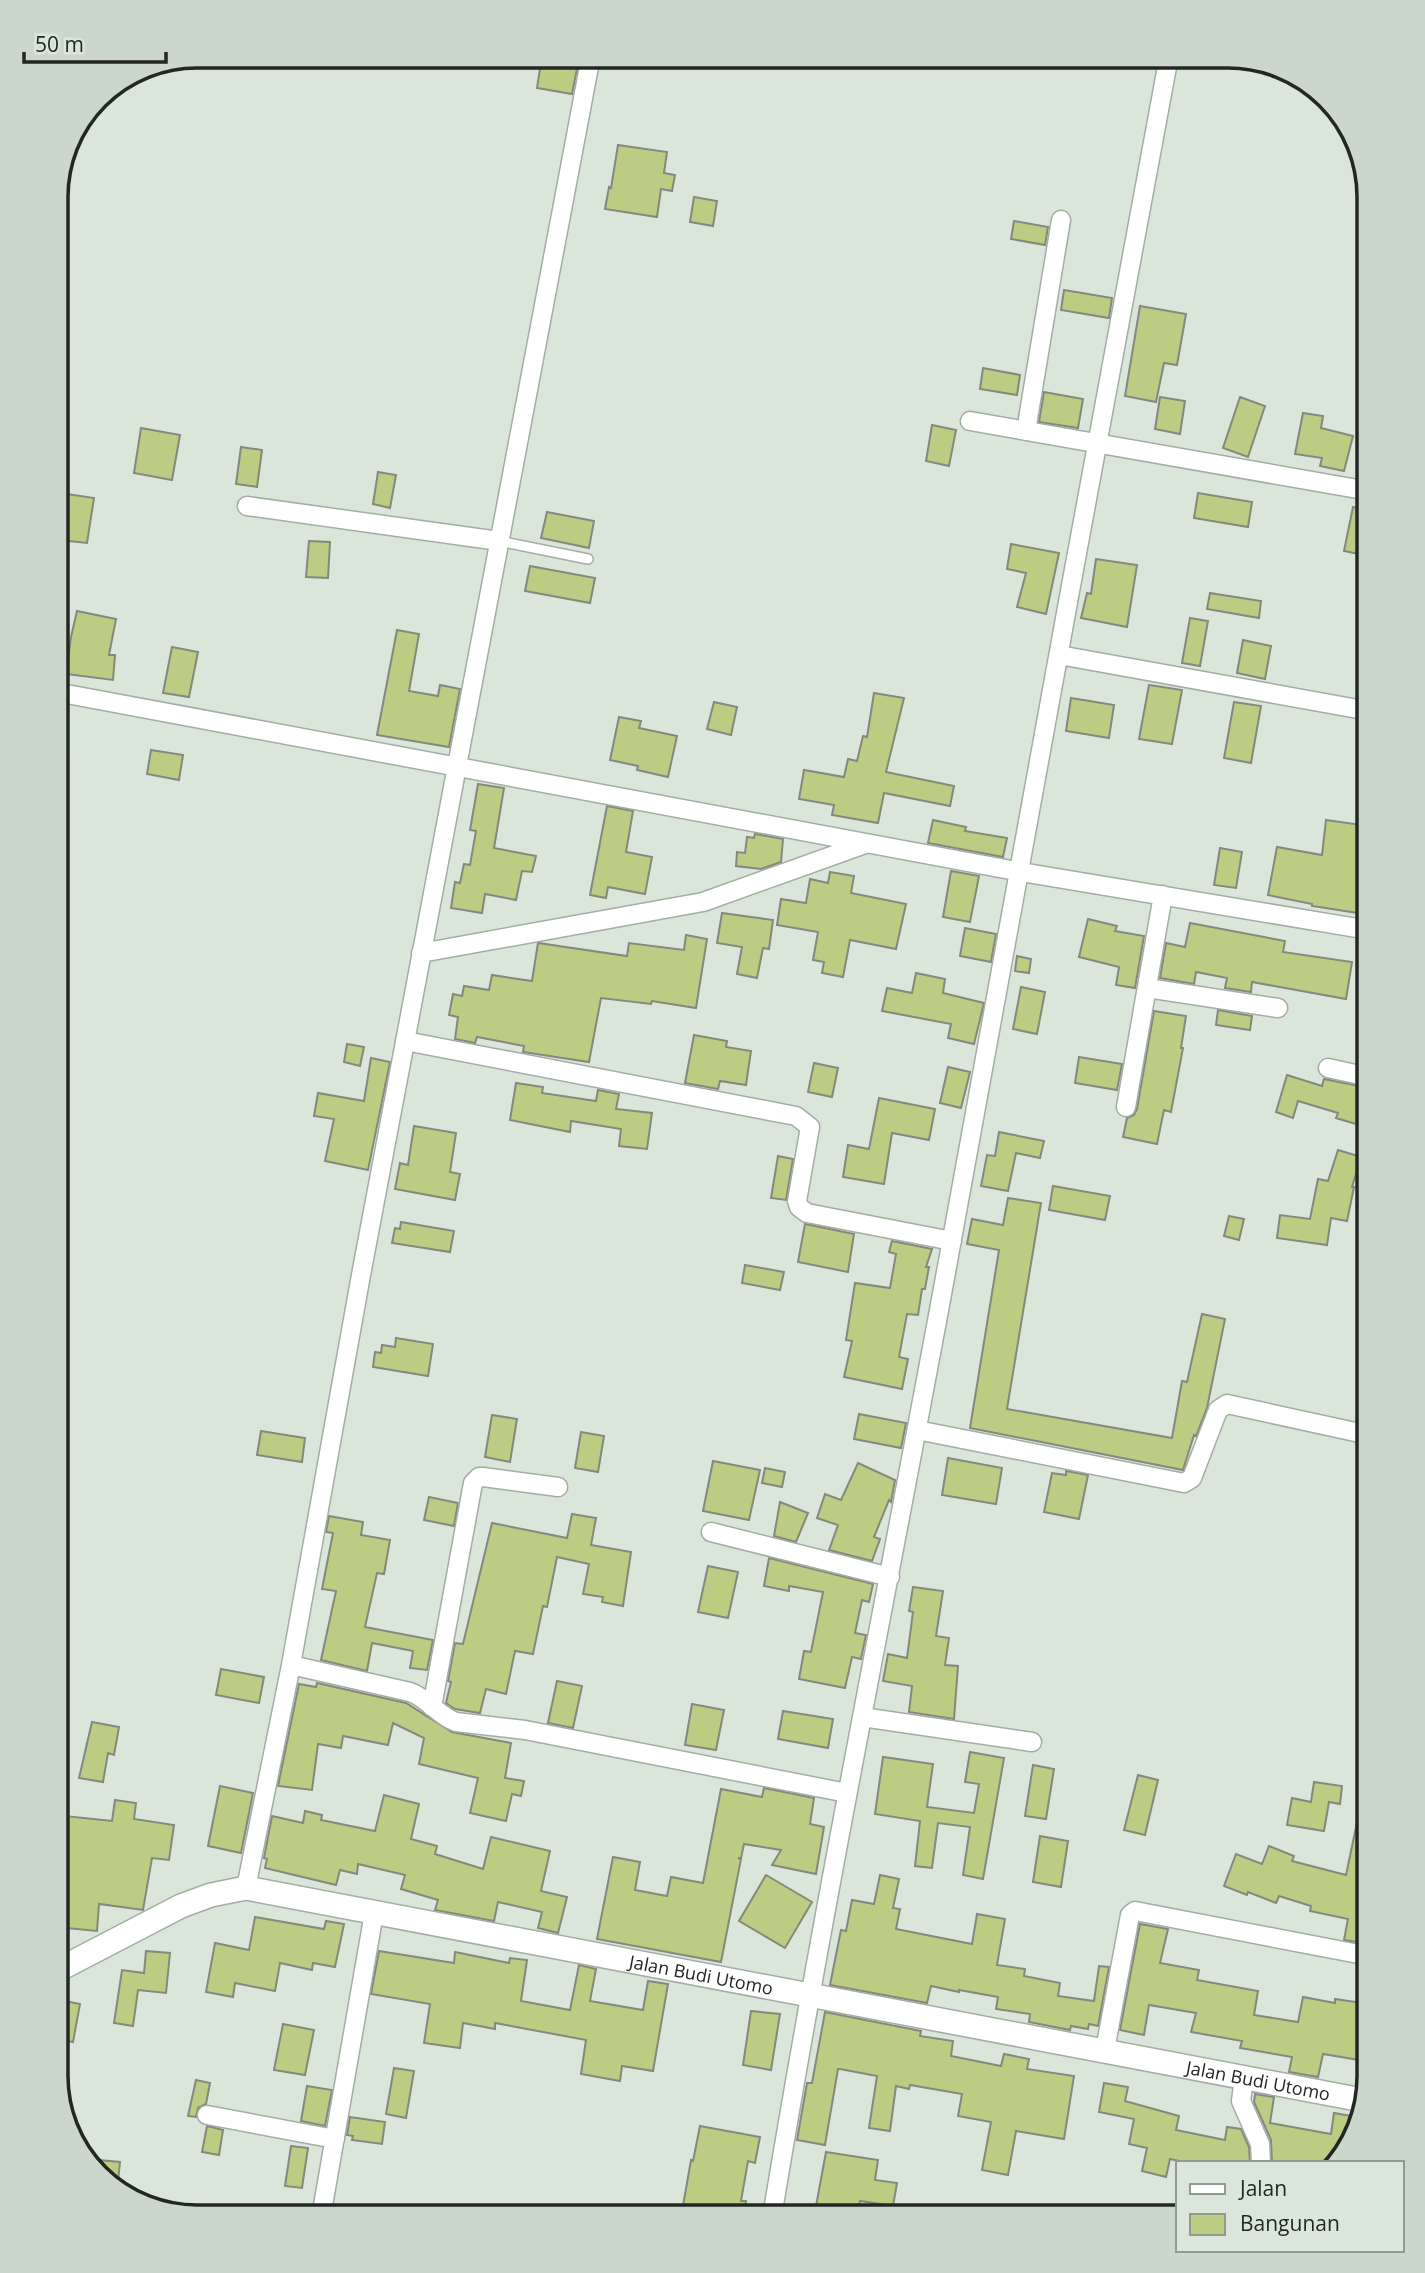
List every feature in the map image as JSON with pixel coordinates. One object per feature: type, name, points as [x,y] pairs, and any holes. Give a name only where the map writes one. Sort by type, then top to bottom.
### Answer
[{"type":"street","points":[[246,1888],[291,1665],[421,953],[589,69]]},
{"type":"street","points":[[774,2205],[809,1995],[1021,872],[1096,442],[1167,69]]},
{"type":"street","points":[[1026,431],[1061,220]]},
{"type":"street","points":[[970,421],[1357,489]]},
{"type":"street","points":[[247,506],[499,541]]},
{"type":"street","points":[[1059,654],[1357,709]]},
{"type":"street","points":[[69,694],[1021,872],[1357,928]]},
{"type":"street","points":[[421,953],[703,902],[867,843]]},
{"type":"street","points":[[1126,1107],[1163,895]]},
{"type":"street","points":[[1147,988],[1278,1008]]},
{"type":"street","points":[[405,1041],[796,1116],[810,1127],[797,1201],[799,1208],[807,1213],[952,1241]]},
{"type":"street","points":[[1328,1068],[1357,1074]]},
{"type":"street","points":[[917,1430],[1184,1483],[1192,1478],[1218,1410],[1227,1404],[1357,1432]]},
{"type":"street","points":[[432,1707],[473,1483],[483,1477],[558,1487]]},
{"type":"street","points":[[711,1532],[890,1577]]},
{"type":"street","points":[[291,1665],[417,1694],[448,1719],[456,1722],[525,1730],[847,1793]]},
{"type":"street","points":[[862,1717],[1032,1742]]},
{"type":"street","name":"Jalan Budi Utomo","points":[[68,1965],[181,1906],[211,1895],[246,1888],[1354,2099]]},
{"type":"street","points":[[1105,2050],[1130,1915],[1135,1911],[1357,1954]]},
{"type":"street","points":[[323,2204],[374,1913]]},
{"type":"street","points":[[1244,2078],[1241,2101],[1260,2144],[1261,2161]]},
{"type":"street","points":[[207,2115],[335,2139]]},
{"type":"lane","points":[[499,541],[588,559]]},
{"type":"building","points":[[540,69],[577,69],[572,94],[537,88]]},
{"type":"building","points":[[618,145],[667,152],[664,173],[675,175],[672,191],[661,189],[657,217],[605,209]]},
{"type":"building","points":[[694,197],[717,201],[713,226],[690,222]]},
{"type":"building","points":[[1014,221],[1048,227],[1045,245],[1011,239]]},
{"type":"building","points":[[1064,290],[1112,298],[1109,318],[1061,310]]},
{"type":"building","points":[[1140,306],[1186,314],[1177,365],[1164,363],[1156,402],[1125,396]]},
{"type":"building","points":[[983,368],[1020,375],[1017,395],[980,389]]},
{"type":"building","points":[[1044,392],[1083,399],[1078,428],[1039,422]]},
{"type":"building","points":[[1160,397],[1185,401],[1180,434],[1155,429]]},
{"type":"building","points":[[1240,397],[1265,406],[1248,457],[1223,448]]},
{"type":"building","points":[[1303,413],[1323,416],[1321,428],[1353,436],[1344,471],[1320,466],[1322,458],[1295,454]]},
{"type":"building","points":[[932,425],[956,430],[949,466],[926,461]]},
{"type":"building","points":[[141,428],[180,435],[172,480],[134,473]]},
{"type":"building","points":[[241,447],[262,450],[257,487],[236,484]]},
{"type":"building","points":[[378,472],[396,475],[390,508],[373,504]]},
{"type":"building","points":[[1198,493],[1252,502],[1248,527],[1194,518]]},
{"type":"building","points":[[69,494],[94,498],[87,543],[69,541]]},
{"type":"building","points":[[1353,507],[1357,508],[1357,554],[1344,551]]},
{"type":"building","points":[[547,512],[594,521],[589,548],[541,538]]},
{"type":"building","points":[[309,541],[330,542],[328,578],[306,577]]},
{"type":"building","points":[[1011,544],[1059,553],[1046,614],[1017,607],[1026,573],[1007,569]]},
{"type":"building","points":[[1096,559],[1137,565],[1127,627],[1081,618],[1087,593],[1091,594]]},
{"type":"building","points":[[530,566],[595,578],[590,603],[525,591]]},
{"type":"building","points":[[1210,593],[1261,601],[1259,618],[1207,609]]},
{"type":"building","points":[[77,611],[116,619],[109,655],[115,655],[113,680],[69,674],[71,637]]},
{"type":"building","points":[[1190,618],[1208,621],[1200,666],[1182,663]]},
{"type":"building","points":[[397,630],[419,634],[409,691],[438,696],[440,685],[460,689],[449,747],[377,735]]},
{"type":"building","points":[[1243,640],[1271,646],[1265,679],[1237,673]]},
{"type":"building","points":[[172,647],[198,652],[189,697],[163,693]]},
{"type":"building","points":[[1149,685],[1182,690],[1172,744],[1139,739]]},
{"type":"building","points":[[874,693],[904,698],[886,772],[954,786],[950,806],[884,793],[878,823],[832,815],[834,805],[799,799],[804,770],[844,777],[848,759],[857,761],[863,736],[867,737]]},
{"type":"building","points":[[1071,698],[1114,705],[1109,738],[1066,731]]},
{"type":"building","points":[[714,702],[737,707],[731,735],[707,729]]},
{"type":"building","points":[[1234,702],[1261,706],[1251,763],[1224,758]]},
{"type":"building","points":[[619,717],[641,721],[639,728],[677,736],[668,777],[637,770],[638,766],[610,760]]},
{"type":"building","points":[[151,750],[183,755],[179,780],[147,774]]},
{"type":"building","points":[[478,784],[504,788],[494,848],[536,856],[532,872],[522,871],[516,900],[485,894],[482,913],[451,908],[455,882],[460,883],[464,864],[470,865],[476,831],[470,830]]},
{"type":"building","points":[[607,806],[633,811],[626,852],[652,857],[645,894],[608,887],[606,898],[590,895]]},
{"type":"building","points":[[933,820],[966,827],[965,831],[1007,838],[1003,857],[928,843]]},
{"type":"building","points":[[1326,820],[1357,824],[1357,913],[1312,906],[1268,895],[1277,847],[1322,855]]},
{"type":"building","points":[[755,834],[783,839],[781,862],[761,869],[736,866],[737,852],[745,853],[747,837],[754,838]]},
{"type":"building","points":[[1220,848],[1242,852],[1236,888],[1214,885]]},
{"type":"building","points":[[951,871],[979,876],[970,922],[943,917]]},
{"type":"building","points":[[830,872],[854,876],[851,893],[906,904],[896,949],[850,940],[843,977],[822,973],[824,962],[813,960],[818,932],[777,925],[781,899],[806,903],[810,879],[828,883]]},
{"type":"building","points":[[722,913],[773,920],[769,949],[763,948],[757,978],[737,974],[742,947],[717,943]]},
{"type":"building","points":[[1088,919],[1117,926],[1115,931],[1144,936],[1135,988],[1116,985],[1119,967],[1079,957]]},
{"type":"building","points":[[1190,923],[1285,941],[1283,952],[1352,962],[1346,999],[1252,982],[1251,992],[1225,988],[1227,978],[1196,972],[1194,984],[1160,978],[1166,943],[1185,947]]},
{"type":"building","points":[[965,928],[996,934],[991,962],[960,956]]},
{"type":"building","points":[[686,935],[707,939],[696,1008],[652,1001],[651,1004],[601,998],[589,1062],[523,1052],[524,1046],[477,1037],[475,1043],[455,1039],[458,1017],[449,1015],[453,994],[462,996],[464,986],[489,990],[492,975],[532,981],[538,943],[627,956],[629,943],[684,950]]},
{"type":"building","points":[[1017,956],[1031,959],[1029,973],[1015,971]]},
{"type":"building","points":[[916,973],[945,979],[943,993],[984,1003],[974,1044],[948,1038],[951,1024],[882,1011],[887,988],[912,993]]},
{"type":"building","points":[[1021,987],[1045,992],[1037,1034],[1013,1029]]},
{"type":"building","points":[[1218,1010],[1252,1016],[1250,1030],[1216,1025]]},
{"type":"building","points":[[1154,1011],[1186,1016],[1171,1112],[1164,1110],[1157,1144],[1123,1137],[1127,1118],[1134,1115],[1137,1109]]},
{"type":"building","points":[[694,1035],[727,1041],[726,1047],[751,1051],[746,1085],[720,1081],[718,1089],[685,1083]]},
{"type":"building","points":[[347,1044],[364,1047],[360,1066],[344,1062]]},
{"type":"building","points":[[1079,1057],[1122,1064],[1117,1090],[1075,1083]]},
{"type":"building","points":[[371,1058],[390,1062],[368,1170],[325,1161],[334,1119],[314,1116],[318,1093],[364,1101]]},
{"type":"building","points":[[814,1063],[838,1068],[832,1097],[808,1092]]},
{"type":"building","points":[[948,1067],[970,1072],[961,1108],[940,1103]]},
{"type":"building","points":[[1287,1075],[1322,1086],[1324,1079],[1357,1086],[1357,1124],[1336,1118],[1338,1113],[1298,1101],[1293,1118],[1276,1112]]},
{"type":"building","points":[[516,1083],[543,1087],[542,1093],[596,1101],[598,1090],[619,1094],[616,1109],[652,1113],[647,1149],[619,1146],[621,1129],[571,1121],[570,1132],[510,1120]]},
{"type":"building","points":[[879,1098],[935,1109],[929,1140],[892,1133],[884,1184],[843,1177],[848,1145],[869,1149]]},
{"type":"building","points":[[414,1126],[456,1133],[450,1172],[460,1174],[455,1200],[395,1189],[400,1163],[408,1165]]},
{"type":"building","points":[[999,1132],[1044,1141],[1040,1158],[1016,1153],[1008,1191],[981,1186],[987,1155],[995,1156]]},
{"type":"building","points":[[1338,1150],[1357,1156],[1357,1170],[1347,1221],[1331,1218],[1327,1245],[1277,1238],[1280,1215],[1310,1219],[1318,1179],[1328,1181]]},
{"type":"building","points":[[778,1156],[793,1159],[786,1200],[771,1198]]},
{"type":"building","points":[[1053,1186],[1110,1196],[1105,1220],[1049,1210]]},
{"type":"building","points":[[1008,1198],[1041,1203],[1007,1409],[1172,1438],[1182,1381],[1187,1382],[1202,1314],[1225,1319],[1207,1408],[1196,1436],[1194,1435],[1183,1470],[970,1428],[999,1250],[967,1244],[972,1219],[1003,1225]]},
{"type":"building","points":[[1229,1216],[1244,1219],[1239,1240],[1224,1236]]},
{"type":"building","points":[[401,1222],[454,1231],[450,1252],[392,1243],[395,1228],[400,1229]]},
{"type":"building","points":[[805,1224],[854,1234],[848,1272],[798,1262]]},
{"type":"building","points":[[892,1241],[932,1249],[926,1267],[929,1267],[918,1315],[907,1314],[899,1357],[908,1359],[902,1389],[844,1377],[852,1341],[846,1340],[855,1283],[890,1288],[896,1254],[889,1252]]},
{"type":"building","points":[[745,1265],[784,1272],[780,1290],[742,1283]]},
{"type":"building","points":[[396,1338],[433,1344],[428,1376],[373,1367],[375,1352],[381,1353],[382,1345],[395,1347]]},
{"type":"building","points":[[859,1414],[906,1423],[901,1448],[854,1439]]},
{"type":"building","points":[[492,1415],[517,1419],[510,1462],[485,1457]]},
{"type":"building","points":[[261,1431],[305,1438],[302,1462],[257,1455]]},
{"type":"building","points":[[581,1432],[604,1436],[598,1472],[575,1468]]},
{"type":"building","points":[[948,1458],[1002,1468],[996,1504],[942,1495]]},
{"type":"building","points":[[713,1461],[760,1470],[749,1520],[703,1511]]},
{"type":"building","points":[[858,1463],[895,1480],[891,1502],[889,1500],[874,1537],[880,1539],[872,1561],[829,1550],[838,1525],[817,1518],[825,1494],[841,1500]]},
{"type":"building","points":[[765,1468],[785,1472],[782,1487],[762,1483]]},
{"type":"building","points":[[1066,1471],[1088,1475],[1079,1519],[1044,1512],[1052,1473],[1066,1475]]},
{"type":"building","points":[[429,1497],[458,1503],[454,1526],[424,1520]]},
{"type":"building","points":[[780,1502],[808,1513],[796,1542],[774,1536]]},
{"type":"building","points":[[572,1514],[596,1518],[591,1545],[631,1552],[623,1606],[602,1602],[603,1597],[583,1594],[589,1564],[557,1557],[547,1607],[543,1606],[533,1654],[515,1651],[506,1694],[486,1689],[480,1713],[455,1709],[446,1703],[455,1643],[463,1644],[492,1523],[567,1538]]},
{"type":"building","points":[[329,1516],[363,1522],[361,1535],[390,1540],[384,1574],[377,1573],[365,1627],[433,1640],[427,1670],[410,1668],[413,1651],[372,1643],[367,1671],[321,1660],[336,1591],[322,1589],[333,1533],[326,1532]]},
{"type":"building","points":[[769,1558],[873,1584],[869,1602],[862,1600],[855,1633],[866,1635],[861,1659],[852,1657],[845,1688],[799,1679],[804,1651],[811,1652],[823,1592],[789,1586],[789,1591],[764,1586]]},
{"type":"building","points":[[708,1566],[738,1572],[728,1618],[698,1612]]},
{"type":"building","points":[[913,1587],[943,1591],[936,1636],[949,1638],[945,1665],[958,1666],[954,1719],[909,1712],[912,1686],[883,1681],[888,1654],[907,1658],[913,1612],[909,1611]]},
{"type":"building","points":[[221,1669],[264,1677],[259,1703],[216,1695]]},
{"type":"building","points":[[557,1681],[582,1686],[573,1728],[548,1723]]},
{"type":"building","points":[[317,1683],[406,1703],[452,1732],[511,1743],[505,1778],[524,1781],[521,1796],[512,1794],[506,1821],[470,1813],[478,1778],[419,1764],[424,1738],[393,1723],[388,1745],[343,1736],[341,1748],[318,1744],[312,1790],[278,1786],[299,1684],[316,1687]]},
{"type":"building","points":[[692,1704],[724,1710],[716,1750],[685,1745]]},
{"type":"building","points":[[783,1711],[833,1719],[828,1748],[778,1739]]},
{"type":"building","points":[[92,1722],[119,1727],[114,1755],[108,1753],[103,1782],[79,1778]]},
{"type":"building","points":[[970,1752],[1004,1758],[983,1879],[963,1875],[970,1827],[938,1823],[932,1868],[915,1866],[920,1821],[875,1814],[883,1757],[933,1764],[927,1807],[974,1813],[979,1784],[965,1782]]},
{"type":"building","points":[[1033,1765],[1054,1769],[1046,1819],[1025,1816]]},
{"type":"building","points":[[1138,1775],[1158,1780],[1145,1835],[1124,1830]]},
{"type":"building","points":[[1314,1782],[1342,1786],[1340,1804],[1329,1802],[1324,1831],[1287,1825],[1292,1798],[1311,1802]]},
{"type":"building","points":[[220,1786],[253,1793],[241,1853],[208,1846]]},
{"type":"building","points":[[764,1788],[814,1798],[810,1824],[824,1827],[816,1874],[772,1865],[781,1850],[744,1844],[741,1858],[738,1858],[741,1859],[721,1962],[597,1939],[613,1857],[640,1862],[635,1890],[667,1896],[671,1877],[703,1883],[721,1789],[762,1797]]},
{"type":"building","points":[[384,1795],[419,1804],[411,1839],[437,1846],[435,1854],[483,1869],[491,1837],[550,1851],[541,1891],[567,1897],[558,1933],[538,1928],[542,1912],[498,1902],[494,1921],[435,1910],[438,1900],[401,1889],[405,1875],[358,1864],[357,1874],[340,1870],[336,1885],[265,1868],[267,1859],[264,1858],[272,1816],[303,1823],[305,1811],[322,1815],[321,1820],[375,1831]]},
{"type":"building","points":[[115,1800],[136,1803],[134,1819],[174,1825],[169,1860],[152,1858],[143,1910],[99,1904],[97,1931],[68,1928],[68,1816],[112,1821]]},
{"type":"building","points":[[1357,1822],[1357,1942],[1344,1940],[1348,1919],[1310,1911],[1311,1906],[1279,1896],[1276,1903],[1224,1886],[1236,1854],[1262,1864],[1269,1846],[1294,1856],[1292,1861],[1346,1875]]},
{"type":"building","points":[[1040,1836],[1068,1841],[1061,1887],[1033,1882]]},
{"type":"building","points":[[766,1875],[812,1902],[785,1948],[739,1921]]},
{"type":"building","points":[[880,1875],[899,1879],[893,1908],[900,1909],[896,1929],[972,1944],[977,1914],[1005,1919],[997,1965],[1025,1969],[1024,1976],[1060,1983],[1058,1996],[1094,2001],[1099,1966],[1109,1967],[1098,2026],[1089,2024],[1088,2029],[1071,2026],[1070,2030],[1029,2022],[1030,2014],[996,2009],[998,1997],[959,1990],[931,1986],[927,2003],[830,1985],[841,1930],[846,1931],[852,1900],[874,1904]]},
{"type":"building","points":[[255,1917],[324,1929],[326,1921],[344,1924],[335,1967],[313,1963],[312,1970],[280,1963],[275,1991],[235,1983],[233,1997],[206,1992],[215,1943],[249,1950]]},
{"type":"building","points":[[1140,1924],[1168,1929],[1160,1963],[1199,1970],[1197,1980],[1258,1991],[1254,2015],[1298,2022],[1303,1997],[1335,2003],[1335,1999],[1357,2002],[1357,2060],[1323,2054],[1318,2077],[1289,2072],[1292,2057],[1240,2048],[1242,2041],[1191,2032],[1196,2013],[1149,2005],[1144,2035],[1120,2030]]},
{"type":"building","points":[[146,1951],[170,1953],[166,1993],[138,1990],[133,2026],[114,2023],[122,1970],[144,1973]]},
{"type":"building","points":[[379,1951],[454,1963],[455,1952],[509,1963],[510,1958],[527,1960],[521,2001],[570,2010],[579,1965],[596,1969],[590,2001],[643,2010],[648,1981],[668,1984],[653,2071],[622,2066],[620,2081],[581,2074],[586,2040],[495,2023],[495,2029],[463,2023],[460,2048],[424,2043],[430,2004],[371,1994]]},
{"type":"building","points":[[68,2002],[80,2004],[73,2042],[68,2041]]},
{"type":"building","points":[[751,2011],[780,2014],[771,2070],[743,2065]]},
{"type":"building","points":[[825,2012],[921,2031],[920,2036],[953,2041],[951,2056],[1001,2066],[1004,2054],[1029,2059],[1027,2069],[1074,2076],[1064,2139],[1016,2131],[1008,2175],[982,2170],[991,2122],[958,2116],[962,2094],[910,2085],[909,2089],[896,2086],[890,2131],[869,2128],[877,2076],[838,2069],[825,2145],[797,2140],[807,2083],[812,2083]]},
{"type":"building","points":[[283,2024],[314,2030],[305,2075],[274,2070]]},
{"type":"building","points":[[394,2068],[414,2071],[406,2118],[386,2114]]},
{"type":"building","points":[[196,2080],[210,2083],[206,2104],[198,2108],[196,2117],[188,2116]]},
{"type":"building","points":[[1104,2083],[1128,2087],[1125,2101],[1179,2116],[1176,2130],[1225,2140],[1227,2127],[1241,2129],[1249,2147],[1250,2161],[1170,2159],[1166,2177],[1142,2171],[1147,2148],[1129,2144],[1134,2119],[1099,2112]]},
{"type":"building","points":[[307,2086],[332,2090],[325,2126],[301,2121]]},
{"type":"building","points":[[1255,2094],[1274,2097],[1270,2123],[1331,2134],[1334,2113],[1350,2116],[1325,2161],[1272,2161],[1271,2140],[1254,2102]]},
{"type":"building","points":[[350,2117],[385,2122],[382,2144],[352,2140],[353,2136],[347,2135]]},
{"type":"building","points":[[207,2126],[223,2130],[219,2155],[202,2152]]},
{"type":"building","points":[[700,2126],[760,2137],[755,2163],[748,2161],[741,2201],[746,2201],[746,2205],[683,2204],[691,2160],[693,2161]]},
{"type":"building","points":[[291,2146],[308,2148],[302,2188],[285,2186]]},
{"type":"building","points":[[826,2152],[878,2160],[875,2180],[897,2183],[893,2205],[860,2201],[859,2205],[816,2205]]},
{"type":"building","points":[[99,2160],[120,2162],[118,2178]]}]
